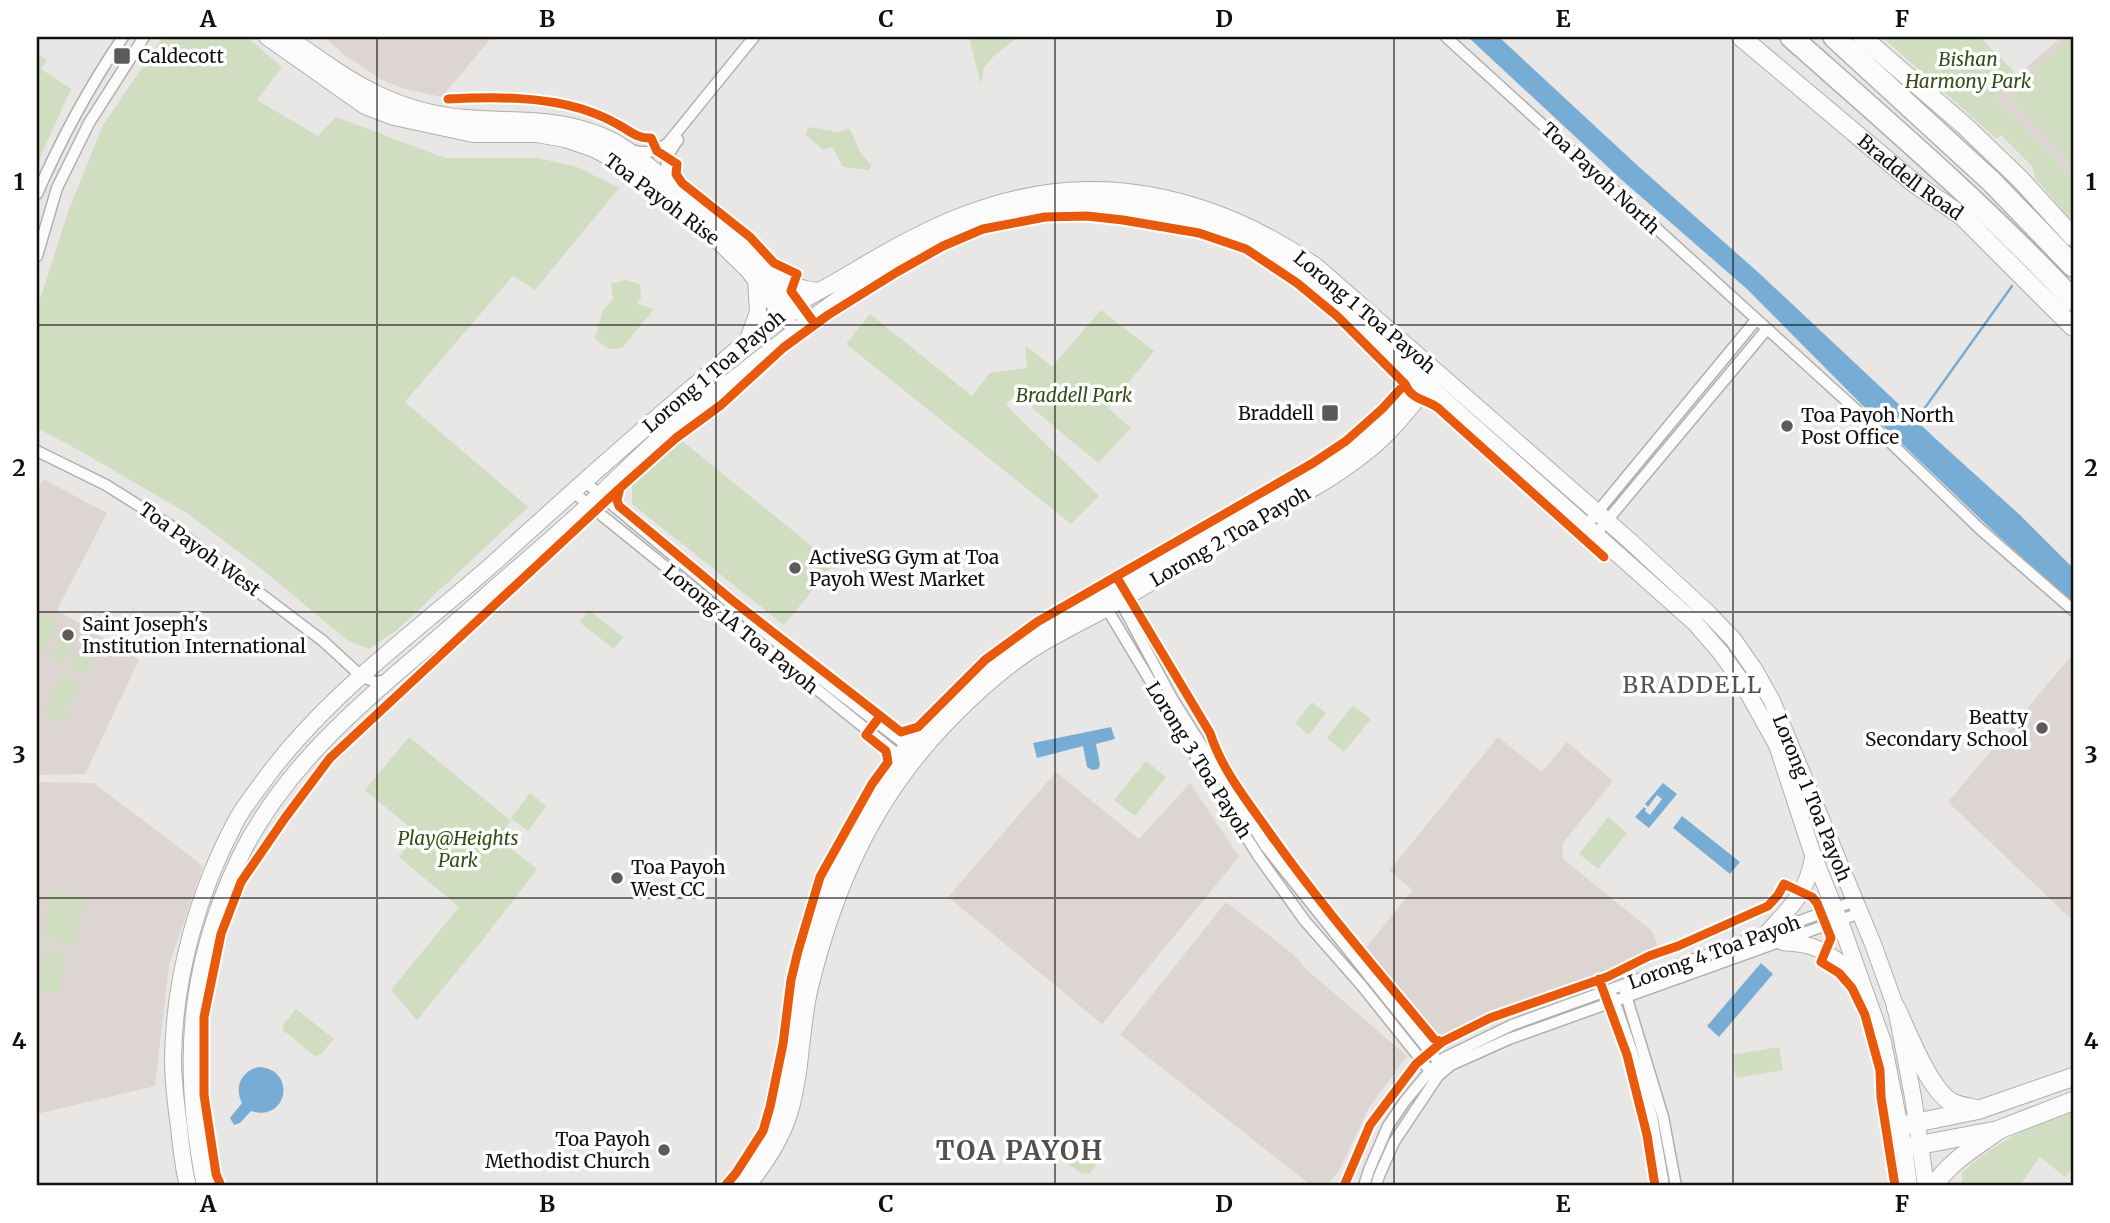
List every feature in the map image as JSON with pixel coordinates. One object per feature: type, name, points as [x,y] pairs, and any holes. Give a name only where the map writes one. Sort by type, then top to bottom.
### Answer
[{"type":"highway","name":"Braddell Road","points":[[1791,37],[1970,209],[2021,244],[2073,300]]},
{"type":"highway","points":[[1811,37],[1983,191],[2073,281]]},
{"type":"highway","points":[[1836,37],[1904,91],[1995,178],[2073,266]]},
{"type":"highway","points":[[1995,178],[2027,200],[2073,249]]},
{"type":"main road","name":"Toa Payoh Rise","points":[[267,37],[365,106],[394,117],[472,134],[537,134],[565,139],[594,149],[621,164],[679,207],[758,273]]},
{"type":"main road","name":"Toa Payoh Rise","points":[[288,37],[345,77],[376,94],[418,110],[463,118],[559,123],[592,132],[628,150],[718,223],[801,327]]},
{"type":"main road","name":"Braddell Road","points":[[1741,37],[1914,183],[1970,209],[2073,327]]},
{"type":"main road","points":[[1757,37],[1919,174],[1970,209]]},
{"type":"main road","points":[[1862,37],[1975,136],[2021,180],[2073,237]]},
{"type":"main road","name":"Lorong 1 Toa Payoh","points":[[188,1186],[176,1107],[174,1043],[176,1014],[186,960],[205,889],[222,848],[242,811],[286,751],[362,669],[454,599],[518,533],[579,487],[748,339],[788,309],[945,221],[980,208],[1035,196],[1083,190],[1133,193],[1235,235],[1287,260],[1602,517],[1708,612],[1733,639],[1772,701],[1873,944],[1896,1008],[1908,1124]]},
{"type":"main road","name":"Lorong 1 Toa Payoh","points":[[205,1186],[193,1112],[190,1068],[197,985],[215,918],[241,855],[263,818],[325,738],[594,500],[665,433],[852,290],[906,256],[947,236],[993,220],[1079,204],[1166,206]]},
{"type":"main road","points":[[748,339],[758,312],[758,273],[807,290],[819,291]]},
{"type":"main road","name":"Lorong 1 Toa Payoh","points":[[1428,376],[1590,531],[1695,623],[1721,653],[1742,684],[1777,745],[1813,855],[1865,989],[1908,1124]]},
{"type":"main road","name":"Lorong 2 Toa Payoh","points":[[732,1186],[758,1150],[774,1116],[799,986],[819,908],[842,850],[865,807],[909,756],[1006,668],[1110,598],[1314,488],[1357,459],[1380,440],[1428,376]]},
{"type":"main road","points":[[334,700],[345,702],[350,714]]},
{"type":"main road","name":"Lorong 2 Toa Payoh","points":[[747,1186],[775,1145],[789,1114],[822,937],[842,882],[909,756]]},
{"type":"main road","points":[[1766,934],[1802,893],[1811,874],[1813,855]]},
{"type":"main road","points":[[1783,942],[1808,945],[1825,953],[1852,974],[1865,989]]},
{"type":"main road","points":[[1896,1008],[1939,1093],[1953,1103],[1978,1110]]},
{"type":"main road","points":[[1926,1186],[1912,1147],[1908,1124],[1978,1110],[2073,1077]]},
{"type":"main road","points":[[1912,1147],[1998,1130],[2073,1101]]},
{"type":"main road","points":[[1934,1186],[1951,1166],[1998,1130]]},
{"type":"main road","points":[[1909,1186],[1912,1147]]},
{"type":"street","points":[[37,194],[57,149],[93,82],[123,37]]},
{"type":"street","points":[[37,256],[57,188],[89,123],[144,37]]},
{"type":"street","points":[[628,150],[649,153],[668,143],[754,37]]},
{"type":"street","points":[[670,183],[665,166],[673,147],[761,37]]},
{"type":"street","name":"Toa Payoh North","points":[[1446,37],[1863,416],[1980,529],[2073,610]]},
{"type":"street","points":[[1602,517],[1756,320]]},
{"type":"street","points":[[1590,531],[1767,329]]},
{"type":"street","name":"Toa Payoh West","points":[[37,451],[106,485],[171,526],[362,669]]},
{"type":"street","name":"Lorong 1A Toa Payoh","points":[[579,487],[909,756]]},
{"type":"street","name":"Lorong 3 Toa Payoh","points":[[1110,598],[1266,847],[1442,1065]]},
{"type":"street","name":"Lorong 3 Toa Payoh","points":[[1110,598],[1208,777],[1259,857],[1305,920],[1433,1074]]},
{"type":"street","points":[[362,669],[375,682],[389,680]]},
{"type":"street","name":"Lorong 4 Toa Payoh","points":[[1442,1065],[1783,942],[1858,907]]},
{"type":"street","points":[[1305,920],[1318,912]]},
{"type":"street","name":"Lorong 4 Toa Payoh","points":[[1364,1186],[1388,1126],[1405,1101],[1442,1065],[1512,1025],[1766,934],[1837,915]]},
{"type":"street","points":[[1623,986],[1663,1117],[1676,1186]]},
{"type":"street","points":[[1611,990],[1643,1083],[1664,1186]]},
{"type":"street","name":"Lorong 4 Toa Payoh","points":[[1377,1186],[1394,1142],[1433,1074]]},
{"type":"shaded area","points":[[325,37],[492,37],[442,97],[405,89],[382,80],[343,54]]},
{"type":"shaded area","points":[[2062,37],[2073,37],[2073,178],[1995,98],[2017,75]]},
{"type":"shaded area","name":"Saint Joseph's Institution International","points":[[43,479],[107,513],[57,610],[139,660],[85,774],[37,775],[37,491]]},
{"type":"shaded area","name":"Beatty Secondary School","points":[[2073,654],[2073,921],[1948,802]]},
{"type":"shaded area","points":[[1498,737],[1542,772],[1567,742],[1613,781],[1562,844],[1563,859],[1652,931],[1659,950],[1437,1045],[1358,957],[1413,890],[1389,871]]},
{"type":"shaded area","points":[[1056,772],[1139,839],[1190,783],[1239,857],[1102,1024],[948,897]]},
{"type":"shaded area","points":[[37,782],[94,783],[203,866],[169,965],[155,1086],[37,1114]]},
{"type":"shaded area","points":[[1226,902],[1294,955],[1307,970],[1407,1056],[1368,1109],[1339,1171],[1326,1186],[1312,1186],[1120,1035]]},
{"type":"green space","points":[[163,37],[247,37],[282,67],[257,100],[318,136],[336,117],[445,158],[538,158],[577,167],[619,188],[535,290],[513,276],[405,402],[528,507],[397,630],[369,649],[347,640],[263,570],[187,513],[37,428],[37,309],[68,212],[103,125]]},
{"type":"green space","points":[[969,37],[1018,37],[984,67],[981,84]]},
{"type":"green space","name":"Bishan Harmony Park","points":[[1882,37],[1980,37],[2017,75],[1995,98],[2073,178],[2073,222],[2036,179],[2032,166],[2001,135],[1997,139]]},
{"type":"green space","points":[[2069,37],[2073,37],[2073,157],[2069,161],[2007,97]]},
{"type":"green space","points":[[37,54],[47,60],[41,69],[71,89],[37,164]]},
{"type":"green space","points":[[809,127],[837,132],[850,129],[860,152],[871,165],[869,170],[843,167],[832,147],[823,150],[806,135]]},
{"type":"green space","points":[[625,280],[640,284],[641,298],[637,304],[654,309],[622,348],[610,349],[595,338],[603,310],[613,299],[611,284]]},
{"type":"green space","name":"Braddell Park","points":[[1101,310],[1154,351],[1108,408],[1131,428],[1098,463],[1032,408],[1034,401],[1030,396],[1021,398],[1015,394],[1006,405],[1099,496],[1071,524],[846,344],[870,314],[972,396],[990,373],[1027,368],[1025,345],[1052,367]]},
{"type":"green space","points":[[681,440],[834,564],[784,625],[632,504],[632,484]]},
{"type":"green space","points":[[589,610],[623,637],[614,649],[579,622]]},
{"type":"green space","points":[[39,612],[58,621],[40,657],[37,655]]},
{"type":"green space","points":[[64,627],[78,634],[63,664],[49,657]]},
{"type":"green space","points":[[84,636],[101,644],[86,675],[70,667]]},
{"type":"green space","points":[[61,674],[81,683],[63,723],[43,714]]},
{"type":"green space","points":[[1312,702],[1326,713],[1309,735],[1295,723]]},
{"type":"green space","points":[[1353,705],[1371,719],[1344,752],[1327,738]]},
{"type":"green space","name":"Play@Heights Park","points":[[409,737],[511,821],[498,838],[537,869],[417,1020],[391,990],[459,907],[399,857],[418,834],[365,790]]},
{"type":"green space","points":[[1146,761],[1166,777],[1135,816],[1114,800]]},
{"type":"green space","points":[[530,793],[546,806],[528,831],[511,818]]},
{"type":"green space","points":[[1608,817],[1627,833],[1598,869],[1579,854]]},
{"type":"green space","points":[[50,890],[84,897],[74,946],[43,939]]},
{"type":"green space","points":[[44,949],[66,953],[59,993],[37,989]]},
{"type":"green space","points":[[296,1009],[334,1039],[320,1055],[315,1056],[283,1030],[283,1025]]},
{"type":"green space","points":[[1779,1047],[1783,1070],[1736,1078],[1732,1055]]},
{"type":"green space","points":[[2073,1109],[2073,1168],[2065,1177],[2040,1157],[2019,1186],[1962,1186],[1962,1172],[1988,1151],[2028,1128]]},
{"type":"green space","points":[[1078,1146],[1083,1151],[1086,1148],[1095,1154],[1097,1164],[1089,1174],[1081,1173],[1065,1162]]},
{"type":"water","points":[[1468,37],[1499,37],[2020,515],[2073,568],[2073,603],[1876,419],[1747,289],[1623,181]]},
{"type":"water","points":[[1111,727],[1115,739],[1096,744],[1100,765],[1098,769],[1087,767],[1083,746],[1037,758],[1033,743]]},
{"type":"water","points":[[1663,783],[1677,794],[1649,828],[1635,817],[1644,807],[1650,815],[1662,799],[1657,795],[1648,807],[1645,804]]},
{"type":"water","points":[[1682,816],[1740,862],[1730,874],[1673,828]]},
{"type":"water","points":[[1761,963],[1773,974],[1719,1037],[1707,1026]]},
{"type":"water","points":[[259,1067],[271,1070],[279,1076],[283,1085],[280,1103],[264,1113],[251,1111],[240,1123],[234,1125],[230,1118],[242,1103],[239,1091],[241,1080],[248,1072]]},
{"type":"waterway","points":[[1914,423],[2012,286]]},
{"type":"cycle path","points":[[448,99],[516,98],[566,105],[605,118],[637,136],[651,138],[657,151],[677,164],[676,174],[682,183],[750,237],[774,263],[797,274],[791,291],[815,324]]},
{"type":"cycle path","points":[[1405,384],[1346,441],[1313,463],[1037,622],[985,660],[918,727],[901,732],[733,601],[619,506],[617,500],[620,488],[676,438],[721,405],[783,348],[828,315],[897,272],[943,246],[983,229],[1045,217],[1087,216],[1199,233],[1246,249],[1297,283],[1337,316],[1405,384],[1412,394],[1438,408],[1604,557]]},
{"type":"cycle path","points":[[221,1186],[216,1174],[204,1095],[204,1017],[221,934],[241,882],[330,758],[620,488]]},
{"type":"cycle path","points":[[1116,576],[1210,733],[1226,769],[1248,803],[1347,934],[1434,1039],[1442,1042]]},
{"type":"cycle path","points":[[725,1186],[763,1131],[783,1044],[791,980],[820,877],[872,784],[888,762],[886,751],[866,735],[880,716]]},
{"type":"cycle path","points":[[1344,1186],[1370,1125],[1416,1064],[1442,1042],[1490,1018],[1607,977],[1649,956],[1768,906],[1784,884],[1812,897],[1817,903],[1831,938],[1821,962],[1839,973],[1852,988],[1865,1015],[1880,1070],[1881,1097],[1895,1186]]},
{"type":"cycle path","points":[[1599,979],[1627,1055],[1647,1135],[1655,1186]]},
{"type":"place","name":"Caldecott","points":[[122,56]]},
{"type":"place","name":"Braddell","points":[[1330,413]]},
{"type":"place","name":"Toa Payoh North Post Office","points":[[1787,426]]},
{"type":"place","name":"ActiveSG Gym at Toa Payoh West Market","points":[[795,568]]},
{"type":"place","name":"Saint Joseph's Institution International","points":[[68,635]]},
{"type":"place","name":"Beatty Secondary School","points":[[2042,728]]},
{"type":"place","name":"Toa Payoh West CC","points":[[617,878]]},
{"type":"place","name":"Toa Payoh Methodist Church","points":[[664,1150]]},
{"type":"district","name":"BRADDELL","points":[[1693,685]]},
{"type":"district","name":"TOA PAYOH","points":[[1020,1151]]}]
